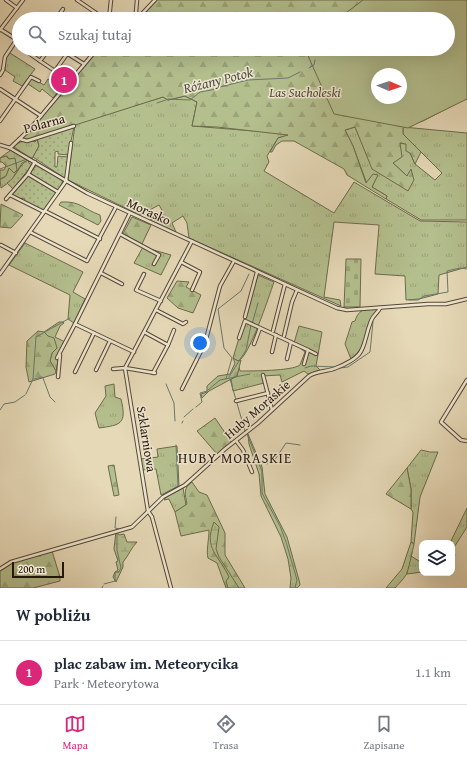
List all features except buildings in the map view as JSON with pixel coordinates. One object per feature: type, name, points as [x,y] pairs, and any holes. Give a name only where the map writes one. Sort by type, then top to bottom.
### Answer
[{"type":"street","points":[[6,0],[17,8]]},
{"type":"street","points":[[14,12],[23,0]]},
{"type":"street","points":[[77,0],[95,12]]},
{"type":"street","points":[[110,12],[111,0]]},
{"type":"street","points":[[136,12],[137,0]]},
{"type":"street","points":[[144,12],[155,0]]},
{"type":"street","points":[[12,14],[0,29],[12,36]]},
{"type":"street","points":[[0,75],[3,70],[4,59],[12,48]]},
{"type":"street","points":[[33,56],[55,71],[66,56]]},
{"type":"street","points":[[40,61],[44,56]]},
{"type":"street","points":[[70,56],[84,64]]},
{"type":"street","points":[[10,148],[41,116],[91,56]]},
{"type":"street","points":[[0,121],[31,77],[39,81]]},
{"type":"street","points":[[0,89],[41,116]]},
{"type":"street","name":"Polarna","points":[[20,139],[27,141],[74,126]]},
{"type":"street","points":[[0,274],[66,181],[71,143]]},
{"type":"street","name":"Morasko","points":[[0,145],[10,148],[66,181],[130,213],[341,309],[446,304],[467,299]]},
{"type":"street","points":[[6,199],[28,174],[35,162]]},
{"type":"street","points":[[28,174],[58,192]]},
{"type":"street","points":[[10,195],[100,239]]},
{"type":"street","points":[[30,232],[88,261],[116,206]]},
{"type":"street","points":[[57,358],[130,213]]},
{"type":"street","points":[[120,234],[159,255],[154,264]]},
{"type":"street","points":[[125,368],[192,241]]},
{"type":"street","points":[[1,245],[16,253]]},
{"type":"street","points":[[182,389],[205,343],[220,286],[234,261]]},
{"type":"street","points":[[181,262],[200,272],[192,290]]},
{"type":"street","points":[[245,316],[257,272]]},
{"type":"street","points":[[101,273],[122,284]]},
{"type":"street","points":[[144,274],[136,290],[160,301]]},
{"type":"street","points":[[273,331],[285,284]]},
{"type":"street","points":[[284,336],[292,302],[298,290]]},
{"type":"street","name":"Huby Moraskie","points":[[0,569],[11,562],[114,530],[128,529],[149,512],[165,495],[185,485],[313,374],[334,369],[358,356],[364,348],[371,322],[380,308]]},
{"type":"street","points":[[156,310],[183,324],[186,322]]},
{"type":"street","points":[[239,338],[244,321],[316,354]]},
{"type":"street","points":[[75,324],[134,352]]},
{"type":"street","points":[[254,344],[259,329],[261,328]]},
{"type":"street","points":[[114,369],[125,368],[154,373],[174,330]]},
{"type":"street","points":[[144,332],[168,345]]},
{"type":"street","points":[[75,372],[94,333]]},
{"type":"street","points":[[272,352],[276,335]]},
{"type":"street","points":[[96,370],[110,341]]},
{"type":"street","points":[[288,359],[291,342]]},
{"type":"street","points":[[304,364],[308,350]]},
{"type":"street","points":[[58,377],[61,352]]},
{"type":"street","name":"Szklarniowa","points":[[125,368],[149,512],[152,517],[171,588]]},
{"type":"street","points":[[263,376],[272,410]]},
{"type":"street","points":[[467,380],[441,422],[462,440],[467,441]]},
{"type":"street","points":[[236,401],[268,393]]},
{"type":"street","points":[[236,442],[243,450],[252,472]]},
{"type":"green space","name":"Las Sucholeski","points":[[156,0],[467,0],[467,98],[423,121],[403,128],[403,134],[421,152],[415,164],[410,153],[406,151],[406,144],[400,143],[402,157],[393,163],[407,176],[411,169],[414,180],[408,191],[372,169],[355,127],[345,130],[353,146],[366,183],[373,174],[378,175],[372,187],[387,196],[386,199],[347,175],[344,169],[294,141],[282,141],[276,145],[272,152],[270,152],[278,138],[288,135],[217,127],[192,126],[197,102],[185,96],[168,100],[163,97],[25,141],[23,138],[92,56],[455,56],[455,12],[145,12]]},
{"type":"green space","points":[[363,0],[467,0],[467,99],[408,128],[334,114],[308,56],[455,56],[455,12],[347,12]]},
{"type":"green space","points":[[10,53],[12,56],[15,56],[35,69],[22,86],[13,81],[15,77],[5,70],[6,58]]},
{"type":"green space","points":[[32,78],[44,85],[48,79],[61,88],[53,98],[42,89],[40,92],[28,84]]},
{"type":"green space","points":[[185,96],[197,102],[192,126],[289,135],[278,138],[267,156],[269,162],[264,171],[334,213],[354,182],[420,221],[467,222],[467,267],[439,275],[438,294],[419,299],[406,300],[405,276],[375,274],[379,225],[334,222],[324,297],[340,300],[341,306],[189,238],[187,223],[183,216],[172,223],[176,232],[150,220],[163,212],[159,205],[140,215],[68,180],[75,124],[163,97],[168,100]]},
{"type":"green space","points":[[74,127],[68,155],[58,154],[58,151],[55,152],[55,167],[57,167],[58,156],[68,157],[66,179],[33,157],[39,146],[37,138]]},
{"type":"green space","points":[[355,127],[361,141],[408,191],[411,170],[407,176],[393,163],[400,143],[406,144],[415,164],[435,180],[442,173],[403,134],[403,127],[467,133],[467,220],[421,220],[386,199],[387,196],[372,187],[377,175],[367,184],[353,146],[345,130]]},
{"type":"green space","points":[[37,139],[39,146],[32,159],[14,147],[21,142],[35,142]]},
{"type":"green space","points":[[11,150],[28,160],[22,163],[11,181],[1,188],[0,179],[5,176],[9,168],[12,170],[17,164],[14,163],[15,160],[9,159],[7,156],[0,158]]},
{"type":"green space","points":[[6,156],[9,159],[15,158],[17,170],[14,173],[9,168],[6,176],[0,179],[0,170],[4,170],[6,166],[0,162],[0,158]]},
{"type":"green space","points":[[28,160],[32,165],[13,189],[7,183]]},
{"type":"green space","points":[[37,165],[63,181],[58,191],[31,174]]},
{"type":"green space","points":[[28,176],[57,192],[44,211],[24,201],[25,199],[23,198],[22,199],[12,195]]},
{"type":"green space","points":[[61,202],[78,204],[100,215],[101,221],[98,225],[59,205]]},
{"type":"green space","points":[[1,204],[23,215],[11,228],[0,227]]},
{"type":"green space","points":[[132,217],[151,225],[142,244],[123,234]]},
{"type":"green space","points":[[25,243],[83,272],[73,292],[85,299],[74,323],[68,319],[70,295],[9,265]]},
{"type":"green space","points":[[143,247],[171,255],[161,275],[134,263]]},
{"type":"green space","points":[[346,259],[361,259],[360,307],[344,307]]},
{"type":"green space","points":[[258,275],[274,282],[248,349],[238,361],[233,358]]},
{"type":"green space","points":[[177,281],[189,282],[186,287],[201,295],[193,313],[178,308],[167,298]]},
{"type":"green space","points":[[378,309],[371,319],[362,346],[356,355],[351,359],[345,344],[352,322],[355,321],[361,311]]},
{"type":"green space","points":[[59,322],[64,323],[60,326],[55,337],[65,342],[60,351],[56,371],[50,361],[52,353],[57,348],[44,332]]},
{"type":"green space","points":[[299,326],[322,332],[316,366],[320,370],[308,374],[304,371],[282,382],[280,375],[262,376],[264,383],[233,391],[231,379],[237,376],[239,367],[240,371],[262,371],[281,370],[300,365],[305,352],[294,343]]},
{"type":"green space","points":[[38,331],[44,332],[48,336],[54,338],[57,348],[52,353],[50,361],[56,371],[55,374],[29,382],[26,367],[27,341]]},
{"type":"green space","points":[[233,358],[238,361],[241,360],[237,376],[209,391],[202,398],[201,394],[207,392],[207,386],[218,376],[230,374],[235,363]]},
{"type":"green space","points":[[114,384],[115,397],[121,399],[123,407],[122,418],[120,422],[113,426],[99,428],[95,413],[106,396],[105,386]]},
{"type":"green space","points":[[215,418],[232,443],[217,454],[197,431]]},
{"type":"green space","points":[[248,434],[262,467],[265,494],[287,537],[300,585],[297,588],[290,588],[291,578],[288,559],[281,537],[261,496],[259,474],[249,444]]},
{"type":"green space","points":[[177,446],[179,486],[161,495],[156,469],[142,470],[141,459],[158,457],[157,449]]},
{"type":"green space","points":[[421,450],[438,452],[420,497],[414,544],[411,542],[413,512],[411,509],[411,489],[407,468]]},
{"type":"green space","points":[[114,465],[119,495],[114,496],[108,466]]},
{"type":"green space","points":[[407,468],[411,489],[411,509],[386,494]]},
{"type":"green space","points":[[192,482],[199,492],[207,495],[225,533],[225,555],[245,588],[226,588],[217,563],[208,558],[207,552],[209,530],[181,536],[175,512],[187,504],[185,494],[186,489]]},
{"type":"green space","points":[[183,488],[186,505],[175,512],[169,499],[164,500],[167,496]]},
{"type":"green space","points":[[467,508],[467,527],[455,546],[455,540],[451,540]]},
{"type":"green space","points":[[214,522],[219,527],[216,549],[219,557],[239,588],[228,588],[226,581],[229,577],[211,545],[211,531]]},
{"type":"green space","points":[[116,531],[119,535],[124,534],[127,542],[137,542],[123,562],[123,567],[116,582],[113,577],[115,572],[118,570],[116,562],[118,561],[114,549]]},
{"type":"green space","points":[[411,542],[414,544],[406,575],[395,588],[386,588],[402,569]]},
{"type":"green space","points":[[52,551],[60,581],[33,588],[0,588],[0,570],[10,562]]},
{"type":"green space","points":[[411,556],[419,561],[419,572],[407,574],[407,568]]},
{"type":"waterway","name":"Różany Potok","points":[[309,68],[314,65],[315,60]]},
{"type":"waterway","name":"Różany Potok","points":[[220,87],[248,80],[288,78],[300,72]]},
{"type":"waterway","name":"Różany Potok","points":[[168,99],[190,100],[200,92],[217,89]]},
{"type":"waterway","name":"Różany Potok","points":[[157,103],[166,100]]},
{"type":"waterway","name":"Różany Potok","points":[[0,169],[27,159]]},
{"type":"waterway","points":[[409,300],[418,300],[424,296],[448,292],[447,271],[460,268],[467,269]]},
{"type":"waterway","points":[[226,379],[232,358],[224,348],[218,309],[241,291],[249,274]]},
{"type":"waterway","points":[[252,324],[258,303]]},
{"type":"waterway","points":[[26,394],[33,379],[36,337],[70,318]]},
{"type":"waterway","points":[[340,368],[348,367],[370,352],[373,322]]},
{"type":"waterway","points":[[229,377],[246,350],[251,325]]},
{"type":"waterway","points":[[305,368],[311,366],[336,367]]},
{"type":"waterway","points":[[208,390],[220,380],[250,374]]},
{"type":"waterway","points":[[34,379],[42,377]]},
{"type":"waterway","points":[[43,378],[50,397],[55,402]]},
{"type":"waterway","points":[[230,379],[245,431]]},
{"type":"waterway","points":[[166,384],[174,403],[175,421]]},
{"type":"waterway","points":[[196,407],[202,402],[200,393],[207,391]]},
{"type":"waterway","points":[[0,410],[4,404],[15,402],[25,395]]},
{"type":"waterway","points":[[184,417],[193,409]]},
{"type":"waterway","points":[[247,434],[262,471],[262,493],[280,526],[286,542],[297,580],[295,588]]},
{"type":"waterway","points":[[257,460],[267,464],[276,458],[286,443],[300,445]]},
{"type":"waterway","points":[[159,499],[164,494],[178,486],[176,445]]},
{"type":"waterway","points":[[116,517],[115,528],[119,529]]},
{"type":"waterway","points":[[104,584],[115,581],[115,572],[119,572],[121,568],[117,550],[117,532]]},
{"type":"place","name":"plac zabaw im. Meteorycika","points":[[64,80]]},
{"type":"district","name":"HUBY MORASKIE","points":[[235,458]]}]
